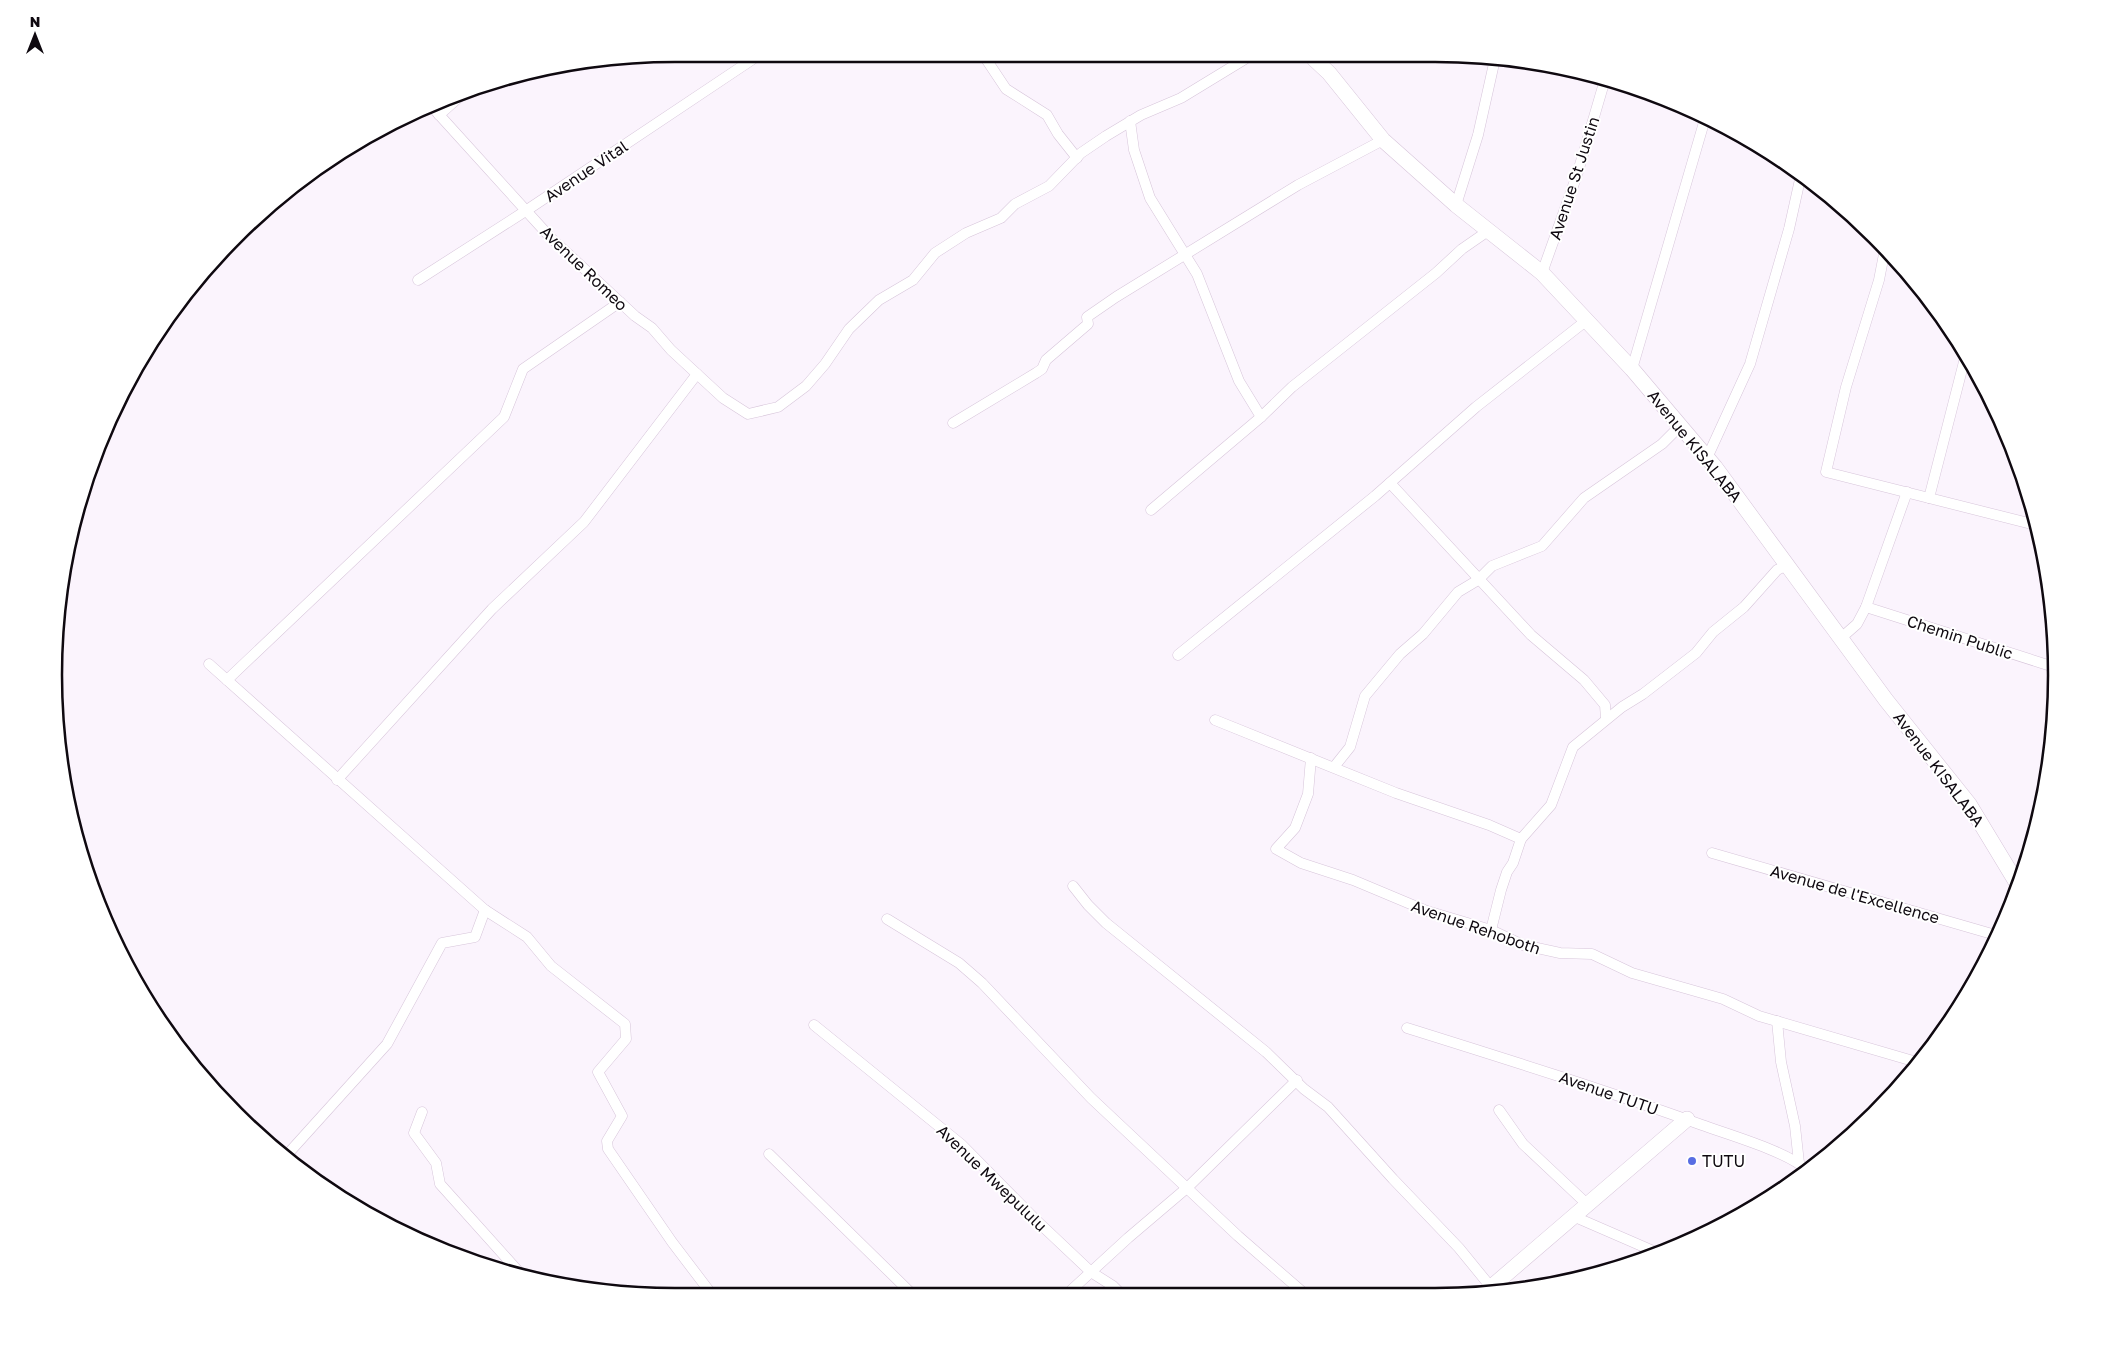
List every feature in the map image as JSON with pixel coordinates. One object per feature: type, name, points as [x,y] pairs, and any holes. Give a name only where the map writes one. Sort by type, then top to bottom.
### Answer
[{"type":"street","name":"Avenue Vital","points":[[418,280],[527,210],[749,62]]},
{"type":"street","points":[[988,62],[1006,89],[1047,115],[1058,134],[1077,158],[1094,144],[1130,122],[1181,98],[1240,62]]},
{"type":"street","name":"Avenue KISALABA","points":[[1317,62],[1329,73],[1383,140],[1456,205],[1488,231],[1504,241],[1542,273],[1632,369],[1707,458],[1886,700],[1969,804],[2014,879]]},
{"type":"street","points":[[1456,205],[1478,135],[1493,66]]},
{"type":"street","name":"Avenue St Justin","points":[[1542,273],[1577,175],[1603,86]]},
{"type":"street","name":"Avenue Romeo","points":[[436,111],[550,237],[635,316],[652,328],[671,350],[722,398],[748,414],[769,411],[791,399],[826,364],[848,329],[878,300],[913,280],[935,253],[944,246],[966,233],[1001,218],[1015,204],[1049,186],[1077,158]]},
{"type":"street","points":[[1130,122],[1134,150],[1150,198],[1204,288],[1238,381],[1261,417]]},
{"type":"street","points":[[1632,369],[1704,124]]},
{"type":"street","points":[[953,423],[1036,373],[1042,368],[1046,360],[1088,324],[1087,317],[1184,254],[1298,185],[1383,140]]},
{"type":"street","points":[[1707,458],[1750,364],[1788,230],[1799,182]]},
{"type":"street","points":[[1151,510],[1261,417],[1292,387],[1436,273],[1462,249],[1488,231]]},
{"type":"street","points":[[1883,257],[1879,280],[1846,387],[1826,472],[2029,521]]},
{"type":"street","points":[[227,680],[504,417],[523,369],[620,302]]},
{"type":"street","points":[[1178,655],[1390,482],[1476,407],[1587,320]]},
{"type":"street","points":[[1929,498],[1963,365]]},
{"type":"street","points":[[337,780],[492,609],[584,522],[697,374]]},
{"type":"street","points":[[1334,767],[1350,747],[1366,696],[1400,654],[1423,634],[1458,592],[1478,580],[1492,566],[1542,546],[1584,498],[1662,444],[1679,427]]},
{"type":"street","points":[[1390,482],[1453,549],[1478,580],[1502,601],[1531,635],[1589,685],[1605,705],[1606,719]]},
{"type":"street","points":[[1842,638],[1857,624],[1866,607],[1907,492]]},
{"type":"street","points":[[1491,930],[1501,890],[1514,863],[1521,840],[1551,805],[1573,746],[1606,719],[1696,653],[1713,632],[1744,608],[1777,570],[1787,565]]},
{"type":"street","name":"Chemin Public","points":[[1866,607],[2048,665]]},
{"type":"street","points":[[209,664],[485,910],[527,937],[552,966],[625,1024],[626,1039],[598,1072],[622,1116],[607,1140],[608,1149],[672,1242],[707,1288]]},
{"type":"street","points":[[1215,720],[1396,793],[1489,825],[1521,840]]},
{"type":"street","name":"Avenue Rehoboth","points":[[1311,758],[1308,794],[1295,828],[1276,849],[1301,863],[1353,880],[1427,911],[1491,930],[1538,950],[1592,954],[1632,973],[1699,990],[1777,1022],[1912,1061]]},
{"type":"street","name":"Avenue de l'Excellence","points":[[1712,853],[1991,934]]},
{"type":"street","points":[[1073,886],[1106,923],[1266,1052],[1297,1080],[1304,1089],[1328,1107],[1393,1180],[1459,1248],[1483,1286]]},
{"type":"street","points":[[290,1152],[387,1044],[442,943],[475,937],[485,910]]},
{"type":"street","points":[[887,920],[959,963],[982,983],[1090,1098],[1188,1187],[1238,1236],[1298,1288]]},
{"type":"street","points":[[1777,1022],[1781,1062],[1803,1166]]},
{"type":"street","name":"Avenue Mwepululu","points":[[814,1025],[962,1145],[1037,1222],[1091,1272],[1115,1288]]},
{"type":"street","name":"Avenue TUTU","points":[[1407,1028],[1579,1082],[1687,1120],[1803,1166]]},
{"type":"street","points":[[1074,1288],[1188,1187],[1297,1080]]},
{"type":"street","points":[[1499,1110],[1524,1144],[1588,1205]]},
{"type":"street","points":[[422,1112],[414,1133],[436,1163],[440,1184],[515,1267]]},
{"type":"street","points":[[1493,1285],[1687,1120]]},
{"type":"street","points":[[769,1154],[906,1288]]},
{"type":"street","points":[[1575,1216],[1650,1250]]},
{"type":"place","name":"TUTU","points":[[1692,1161]]}]
